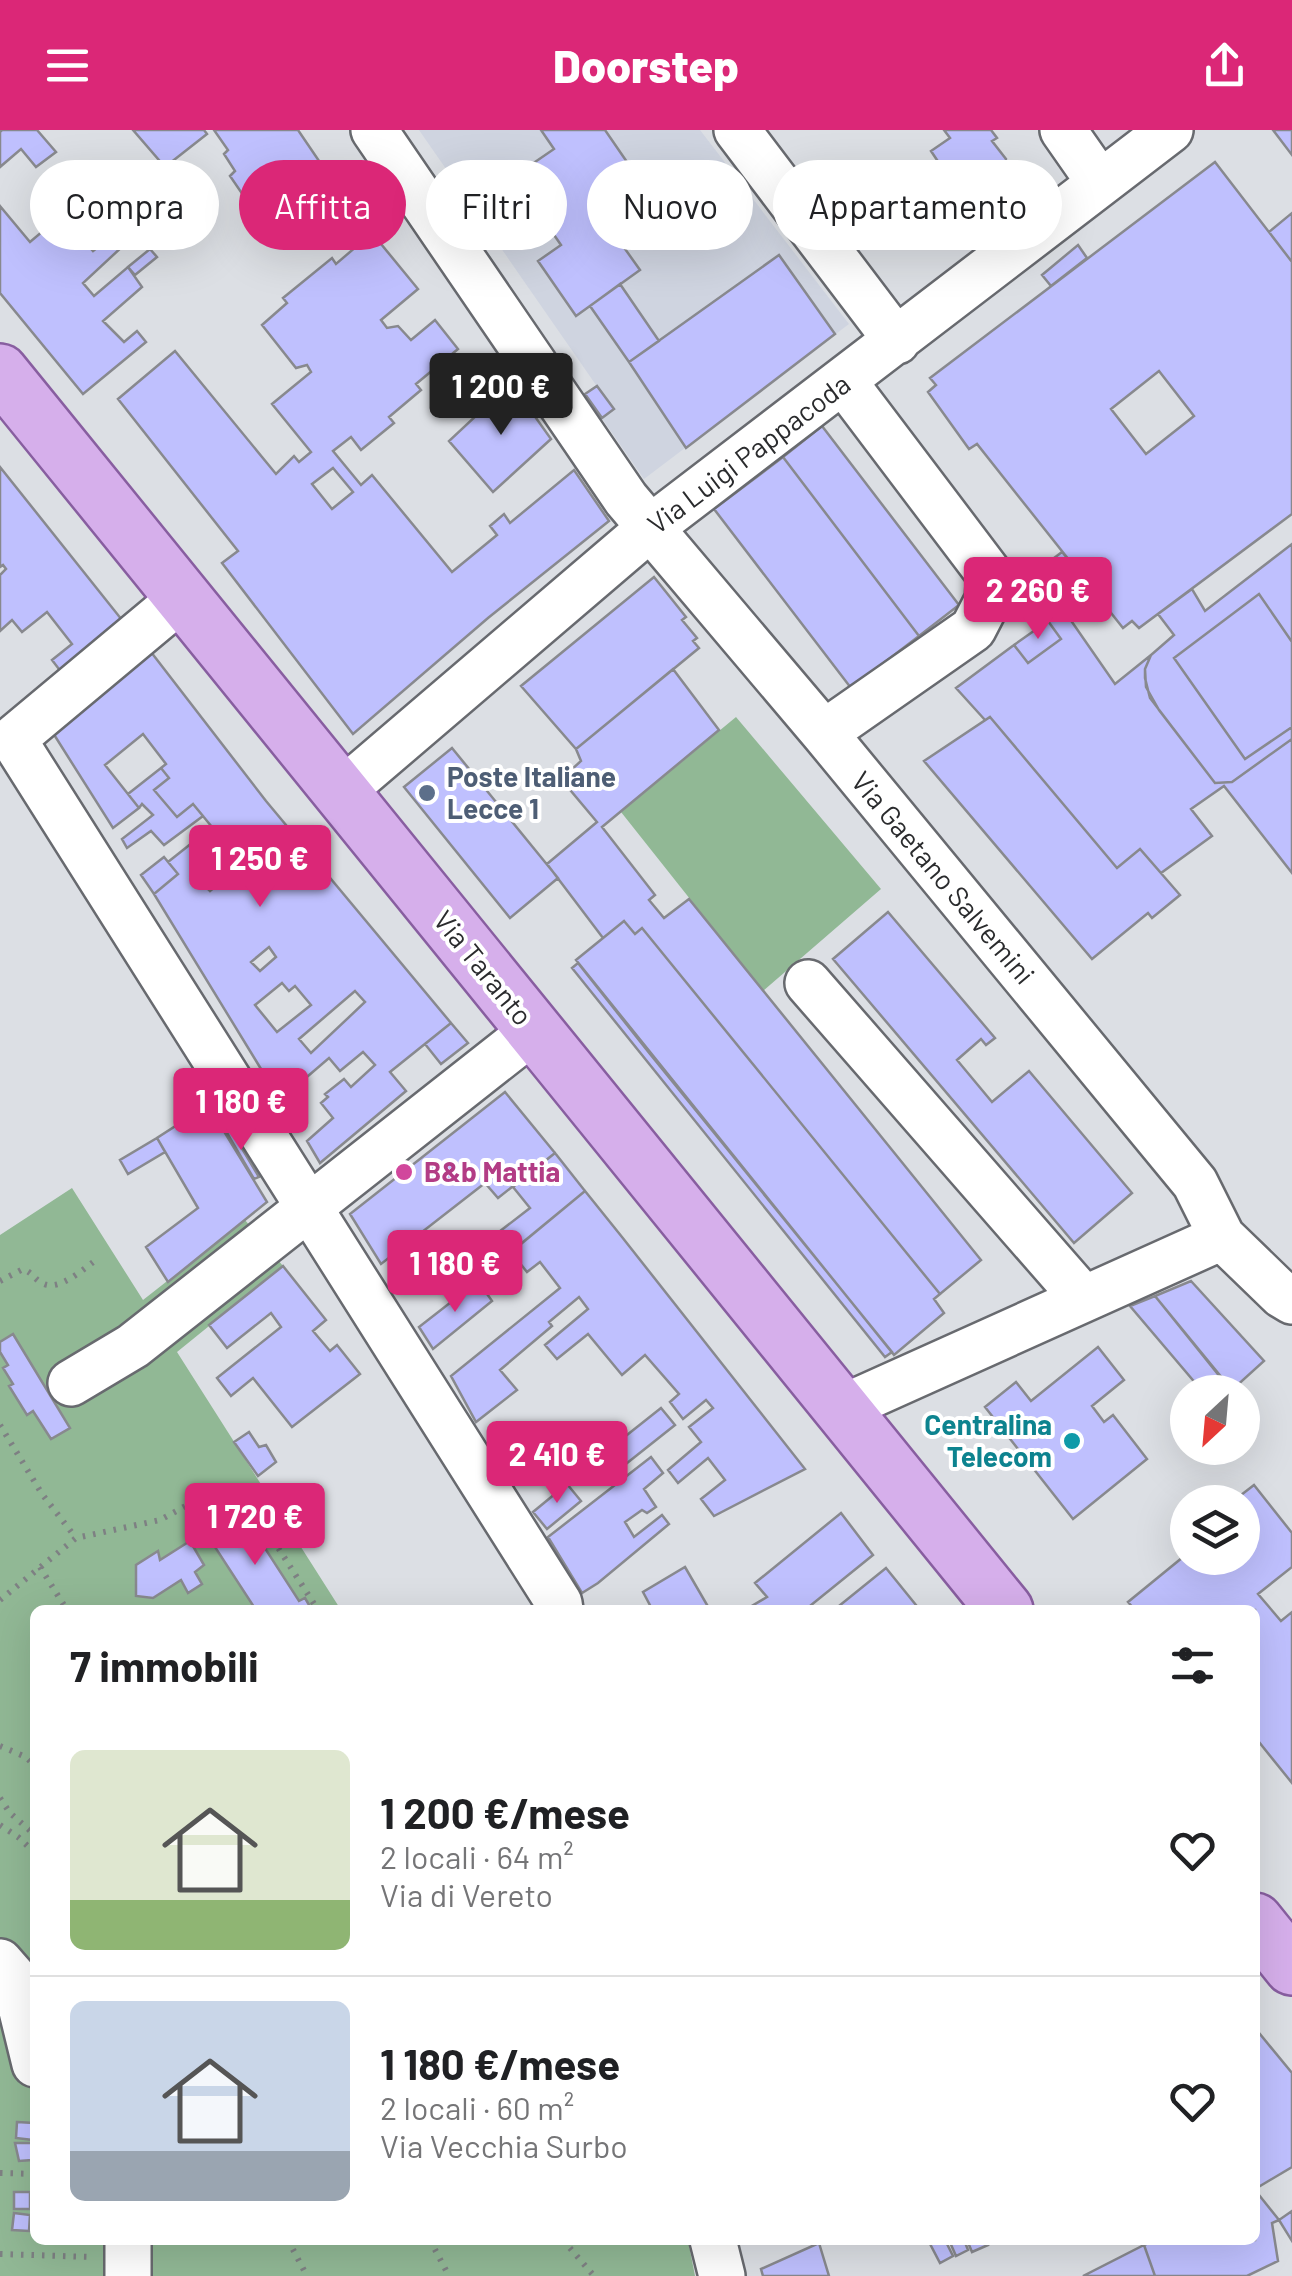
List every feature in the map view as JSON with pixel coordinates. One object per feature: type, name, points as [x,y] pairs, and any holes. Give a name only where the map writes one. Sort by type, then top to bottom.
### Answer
[{"type":"main road","name":"Via Taranto","points":[[0,372],[1000,1605]]},
{"type":"main road","points":[[1260,1927],[1292,1966]]},
{"type":"street","name":"Via Gaetano Salvemini","points":[[374,130],[626,499],[1195,1183],[1222,1237],[1282,1296],[1292,1301]]},
{"type":"street","points":[[737,130],[897,341]]},
{"type":"street","points":[[1064,130],[1100,182]]},
{"type":"street","name":"Via Luigi Pappacoda","points":[[340,793],[650,528],[1170,130]]},
{"type":"street","points":[[824,733],[973,629],[988,600],[990,575],[844,382]]},
{"type":"street","points":[[183,597],[12,739],[557,1605]]},
{"type":"street","points":[[808,983],[1084,1299]]},
{"type":"street","points":[[71,1383],[133,1346],[534,1030]]},
{"type":"street","points":[[842,1408],[1222,1237]]},
{"type":"street","points":[[0,1962],[14,1978],[30,2044]]},
{"type":"street","points":[[714,2245],[722,2276]]},
{"type":"path","points":[[0,1281],[23,1269],[32,1272],[38,1282],[50,1286],[99,1258]]},
{"type":"path","points":[[0,1425],[42,1494],[76,1538]]},
{"type":"path","points":[[0,1600],[76,1538],[160,1520],[190,1503],[201,1519],[241,1490],[315,1605]]},
{"type":"path","points":[[40,1567],[64,1605]]},
{"type":"path","points":[[0,1746],[30,1761]]},
{"type":"path","points":[[0,1798],[30,1831]]},
{"type":"path","points":[[0,1825],[30,1850]]},
{"type":"path","points":[[0,2173],[30,2174]]},
{"type":"path","points":[[290,2245],[306,2276]]},
{"type":"path","points":[[433,2245],[449,2276]]},
{"type":"path","points":[[567,2245],[594,2276]]},
{"type":"path","points":[[0,2254],[128,2258]]},
{"type":"shaded area","points":[[419,130],[700,130],[723,160],[587,160],[587,250],[753,250],[753,199],[773,225],[773,250],[792,250],[849,324],[644,479],[585,394],[596,385],[502,250],[567,250],[567,160],[440,160]]},
{"type":"green space","points":[[736,717],[881,889],[763,991],[621,812]]},
{"type":"green space","points":[[72,1188],[143,1300],[245,1220],[283,1266],[177,1352],[338,1605],[30,1605],[30,2245],[689,2245],[695,2276],[0,2276],[0,1235]]},
{"type":"building","points":[[37,130],[56,152],[45,160],[30,160],[21,149],[0,167],[0,132]]},
{"type":"building","points":[[133,130],[204,130],[207,134],[174,160],[159,160]]},
{"type":"building","points":[[214,130],[298,130],[318,160],[239,160],[239,189],[230,176],[235,171],[224,154],[228,150]]},
{"type":"building","points":[[541,130],[605,130],[626,160],[587,160],[587,250],[626,250],[640,270],[576,316],[538,261],[554,250],[567,250],[567,160],[538,160],[554,149]]},
{"type":"building","points":[[944,130],[991,130],[997,138],[992,141],[1006,160],[937,160],[931,151],[950,138]]},
{"type":"building","points":[[1273,130],[1292,130],[1292,155]]},
{"type":"building","points":[[1215,162],[1292,262],[1292,514],[1139,628],[1132,621],[1123,628],[977,444],[969,449],[928,392],[936,385],[930,378]],"holes":[[[1159,371],[1194,416],[1146,454],[1111,409]]]},
{"type":"building","points":[[0,206],[30,242],[30,250],[119,250],[83,283],[94,296],[128,267],[142,287],[103,321],[124,342],[137,331],[146,342],[83,394],[0,293]]},
{"type":"building","points":[[1292,213],[1292,262],[1269,232]]},
{"type":"building","points":[[1078,245],[1087,258],[1051,286],[1042,275]]},
{"type":"building","points":[[149,250],[157,257],[135,275],[128,267]]},
{"type":"building","points":[[352,250],[386,250],[418,289],[381,320],[387,328],[398,326],[411,340],[435,320],[458,349],[416,384],[421,390],[389,417],[394,423],[361,450],[351,437],[333,451],[361,485],[372,475],[452,572],[497,535],[490,526],[504,514],[510,523],[574,470],[609,521],[353,734],[222,563],[238,551],[118,399],[175,351],[276,474],[294,456],[299,462],[311,452],[272,404],[311,372],[307,365],[296,368],[262,325],[287,303],[283,298],[332,258],[336,264]],"holes":[[[333,468],[353,492],[332,509],[312,484]]]},
{"type":"building","points":[[779,255],[835,334],[686,448],[629,362]]},
{"type":"building","points":[[620,284],[659,341],[629,362],[590,306]]},
{"type":"building","points":[[511,383],[551,439],[493,492],[449,441]]},
{"type":"building","points":[[597,386],[614,409],[602,418],[585,394]]},
{"type":"building","points":[[822,426],[959,605],[919,636],[783,457]]},
{"type":"building","points":[[783,457],[919,636],[851,688],[714,509]]},
{"type":"building","points":[[0,467],[126,625],[65,677],[52,660],[72,644],[47,612],[22,632],[12,620],[0,631],[0,575],[6,569],[0,567]]},
{"type":"building","points":[[1292,544],[1292,642],[1259,594],[1174,658],[1245,759],[1292,727],[1292,739],[1232,782],[1215,783],[1146,687],[1145,669],[1151,655],[1174,635],[1158,614],[1192,589],[1205,611]]},
{"type":"building","points":[[1062,552],[1074,566],[1049,587],[1037,571]]},
{"type":"building","points":[[654,577],[686,617],[682,620],[697,638],[693,641],[699,648],[576,749],[521,686]]},
{"type":"building","points":[[1259,594],[1292,642],[1292,727],[1245,759],[1174,658]]},
{"type":"building","points":[[1063,609],[1115,684],[1151,655],[1145,669],[1150,698],[1215,783],[1232,782],[1292,739],[1292,873],[1224,786],[1191,809],[1212,836],[1161,873],[1140,849],[1117,868],[990,717],[985,720],[956,688],[1014,645],[1028,663],[1061,639],[1048,621]]},
{"type":"building","points":[[1048,621],[1061,639],[1028,663],[1014,645]]},
{"type":"building","points":[[151,652],[266,801],[451,1023],[390,1072],[406,1091],[320,1163],[307,1141],[333,1118],[321,1103],[328,1097],[325,1094],[344,1079],[351,1087],[375,1065],[363,1052],[340,1071],[329,1058],[280,1100],[154,894],[178,874],[168,862],[212,827],[193,804],[177,817],[154,790],[169,778],[161,768],[166,764],[143,734],[105,765],[139,808],[113,828],[53,733]],"holes":[[[235,854],[242,864],[210,891],[199,880]],[[269,947],[276,957],[260,971],[251,962]],[[282,983],[289,991],[295,986],[311,1005],[277,1032],[255,1005]],[[355,991],[365,1002],[311,1053],[299,1039]]]},
{"type":"building","points":[[673,669],[719,730],[602,827],[655,895],[649,900],[664,918],[689,899],[981,1260],[940,1294],[642,928],[635,934],[624,921],[603,938],[547,864],[597,822],[561,779],[581,761],[576,749]]},
{"type":"building","points":[[990,717],[1117,868],[1140,849],[1180,895],[1152,918],[1148,913],[1092,959],[924,761]]},
{"type":"building","points":[[452,748],[558,878],[510,918],[404,787]]},
{"type":"building","points":[[161,768],[169,778],[154,790],[177,817],[193,804],[203,816],[164,845],[151,831],[127,848],[122,839],[153,815],[142,804],[139,808],[128,794]]},
{"type":"building","points":[[164,857],[178,874],[154,894],[141,875]]},
{"type":"building","points":[[888,912],[995,1038],[986,1045],[981,1039],[957,1060],[992,1102],[1029,1071],[1132,1193],[1074,1243],[833,959]]},
{"type":"building","points":[[624,921],[635,934],[642,928],[940,1294],[934,1299],[944,1313],[894,1355],[576,960]]},
{"type":"building","points":[[578,963],[892,1352],[885,1357],[572,968]]},
{"type":"building","points":[[451,1023],[468,1043],[441,1064],[425,1044]]},
{"type":"building","points":[[505,1092],[555,1153],[498,1198],[485,1183],[381,1264],[350,1214]]},
{"type":"building","points":[[208,1105],[267,1202],[168,1282],[146,1247],[198,1208],[157,1138]]},
{"type":"building","points":[[228,1125],[259,1177],[254,1179],[224,1128]]},
{"type":"building","points":[[157,1138],[165,1152],[128,1174],[120,1160]]},
{"type":"building","points":[[555,1153],[585,1191],[509,1254],[495,1235],[530,1208],[513,1187]]},
{"type":"building","points":[[585,1191],[805,1469],[714,1516],[701,1499],[725,1480],[708,1458],[678,1483],[668,1470],[701,1442],[689,1427],[713,1408],[706,1400],[683,1419],[670,1402],[679,1394],[645,1355],[622,1375],[588,1334],[557,1359],[545,1345],[588,1309],[579,1297],[500,1370],[517,1390],[476,1422],[451,1376],[560,1288],[540,1262],[527,1272],[511,1252]]},
{"type":"building","points":[[283,1266],[326,1320],[313,1331],[330,1351],[337,1345],[360,1374],[292,1427],[253,1378],[231,1396],[217,1378],[281,1327],[271,1313],[227,1348],[209,1325]]},
{"type":"building","points":[[478,1281],[492,1301],[433,1349],[419,1327]]},
{"type":"building","points":[[1191,1281],[1264,1361],[1249,1375],[1220,1375],[1155,1296]]},
{"type":"building","points":[[1155,1296],[1219,1375],[1189,1375],[1130,1306]]},
{"type":"building","points":[[13,1334],[70,1428],[51,1439],[33,1411],[27,1415],[9,1386],[13,1384],[3,1368],[8,1365],[0,1352],[0,1342]]},
{"type":"building","name":"Centralina Telecom","points":[[1098,1347],[1124,1380],[1092,1406],[1104,1422],[1113,1415],[1147,1459],[1073,1519],[985,1407],[1016,1382],[1031,1401]]},
{"type":"building","points":[[661,1408],[675,1425],[612,1475],[598,1458]]},
{"type":"building","points":[[249,1432],[259,1447],[266,1445],[276,1462],[258,1476],[234,1442]]},
{"type":"building","points":[[651,1457],[663,1473],[644,1489],[656,1507],[647,1513],[642,1510],[625,1522],[634,1537],[662,1515],[669,1524],[582,1593],[548,1537]]},
{"type":"building","points":[[567,1484],[581,1501],[547,1529],[533,1512]]},
{"type":"building","points":[[1260,1493],[1292,1533],[1292,1567],[1258,1594],[1281,1621],[1292,1612],[1292,1783],[1260,1743],[1260,1605],[1128,1602],[1170,1568],[1170,1575],[1260,1575]]},
{"type":"building","points":[[841,1513],[873,1555],[811,1605],[753,1605],[767,1597],[755,1583]]},
{"type":"building","points":[[229,1516],[236,1516],[243,1525],[248,1522],[299,1601],[305,1598],[309,1605],[253,1605],[213,1544],[222,1539],[216,1530]]},
{"type":"building","points":[[190,1541],[204,1565],[195,1572],[202,1584],[188,1593],[181,1580],[153,1598],[136,1596],[136,1565],[158,1551],[160,1560]]},
{"type":"building","points":[[685,1567],[707,1605],[650,1605],[643,1592]]},
{"type":"building","points":[[886,1568],[916,1605],[840,1605]]},
{"type":"building","points":[[1260,2034],[1292,2073],[1292,2167],[1260,2186]]},
{"type":"building","points":[[17,2122],[30,2123],[30,2140],[16,2138]]},
{"type":"building","points":[[15,2143],[30,2143],[30,2160],[19,2161]]},
{"type":"building","points":[[14,2192],[30,2192],[30,2209],[14,2209]]},
{"type":"building","points":[[1260,2196],[1279,2220],[1272,2223],[1278,2261],[1247,2276],[1155,2276],[1144,2245],[1260,2245]]},
{"type":"building","points":[[1292,2211],[1292,2241],[1279,2220]]},
{"type":"building","points":[[14,2213],[30,2215],[29,2231],[12,2230]]},
{"type":"building","points":[[820,2245],[829,2276],[763,2276],[761,2269]]},
{"type":"building","points":[[931,2245],[948,2245],[953,2256],[940,2263]]},
{"type":"building","points":[[951,2245],[966,2245],[968,2250],[956,2256]]},
{"type":"building","points":[[969,2245],[988,2245],[972,2252]]},
{"type":"building","points":[[1144,2245],[1155,2276],[1083,2276]]},
{"type":"place","name":"Poste Italiane Lecce 1","points":[[427,793]]},
{"type":"place","name":"B&b Mattia","points":[[404,1172]]},
{"type":"place","name":"Centralina Telecom","points":[[1072,1441]]}]
